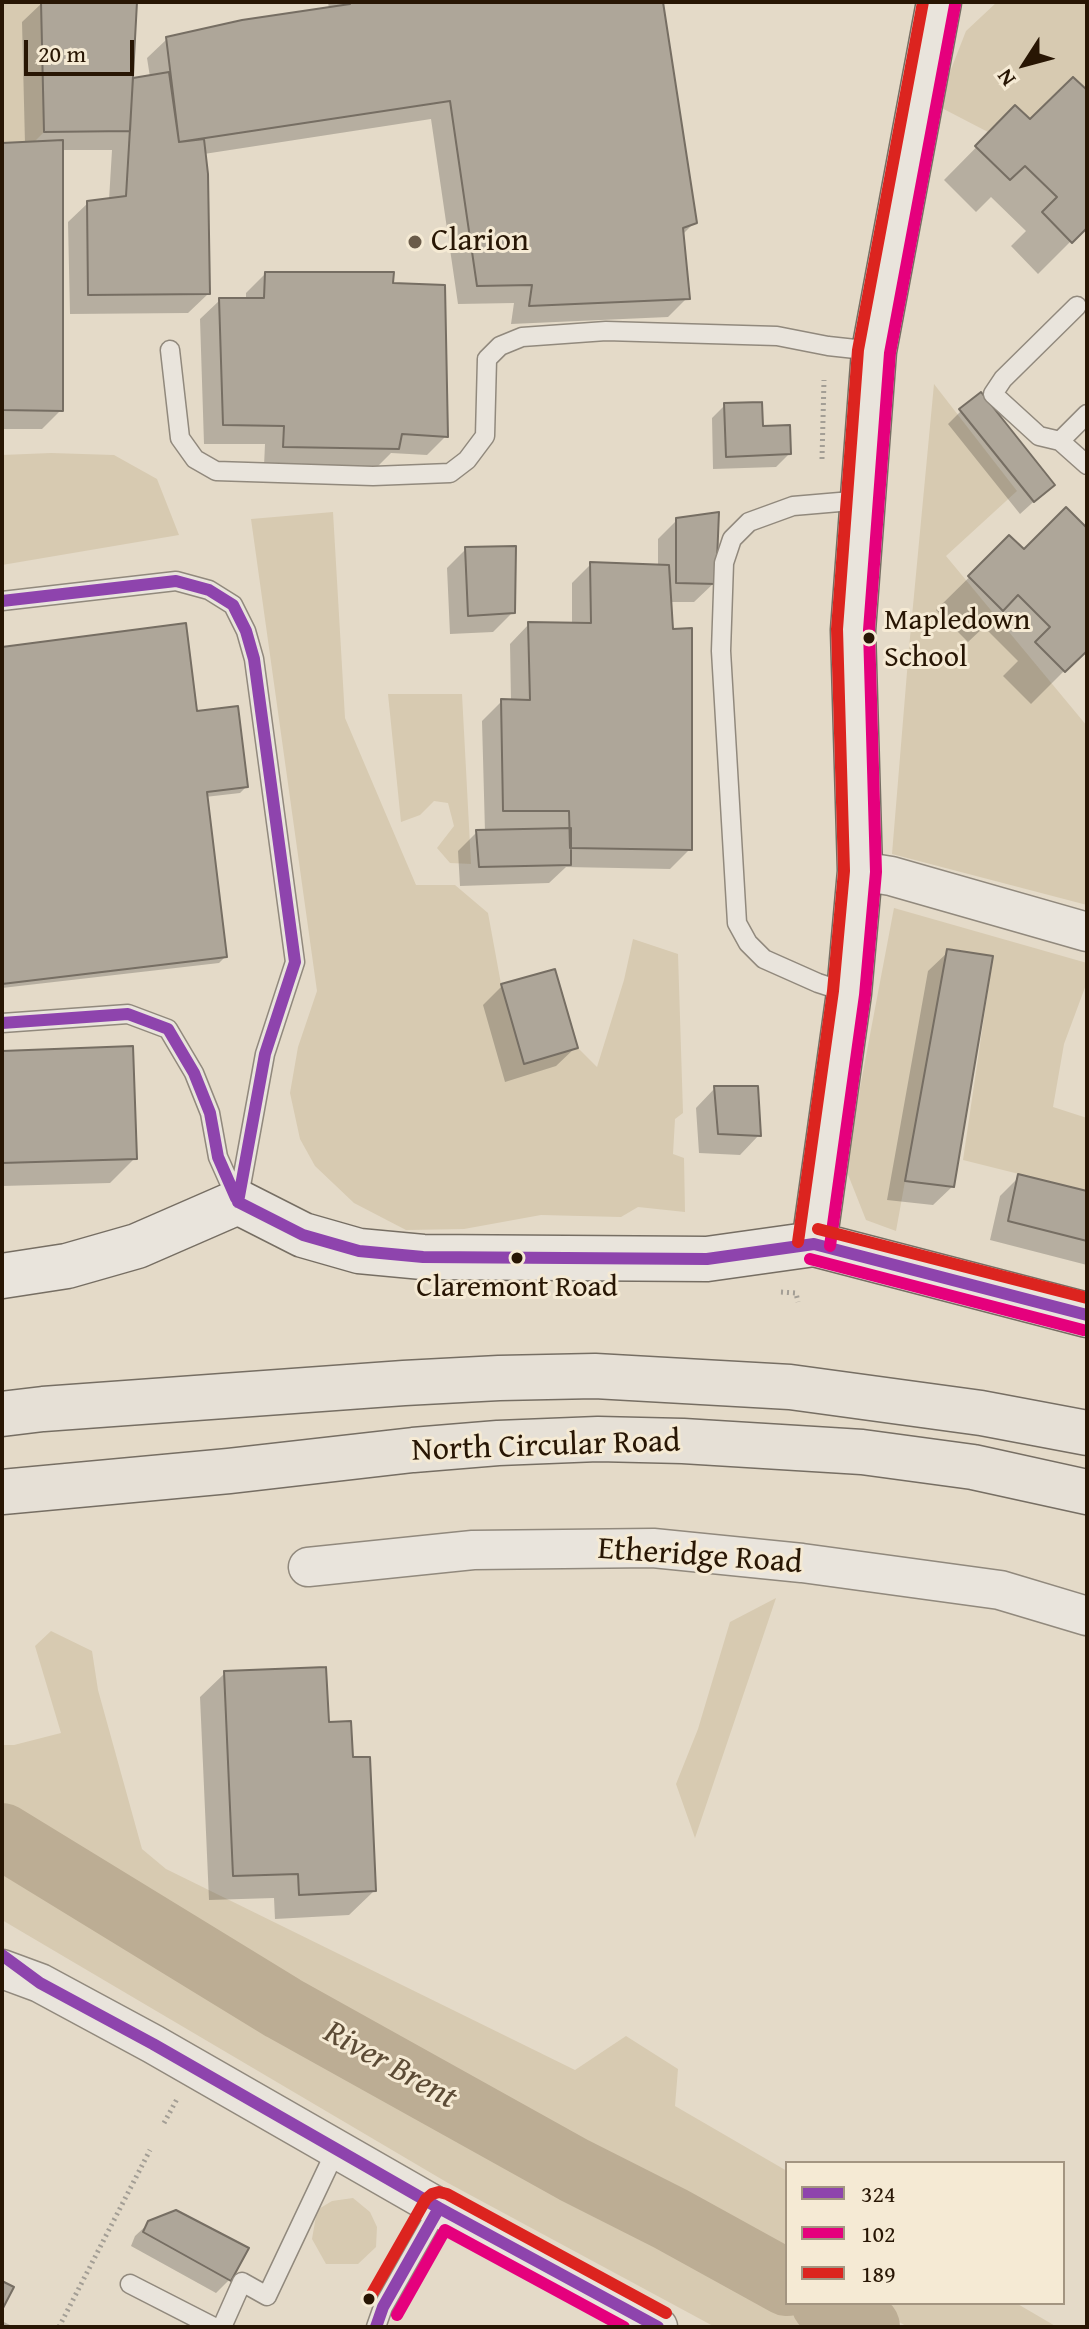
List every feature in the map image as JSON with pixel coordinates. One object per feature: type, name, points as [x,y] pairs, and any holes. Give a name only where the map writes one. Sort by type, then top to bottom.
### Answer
[{"type":"highway","name":"North Circular Road","points":[[16,1409],[404,1383],[595,1376],[805,1389],[981,1413],[1087,1433]]},
{"type":"highway","name":"North Circular Road","points":[[2,1492],[413,1450],[598,1439],[862,1452],[973,1467],[1087,1492]]},
{"type":"highway","points":[[2,1502],[45,1488]]},
{"type":"street","points":[[814,1244],[849,993],[860,871],[853,630],[874,351],[939,2]]},
{"type":"street","points":[[860,871],[891,876],[1087,932]]},
{"type":"street","points":[[2,1276],[67,1266],[137,1246],[238,1202],[303,1235],[359,1251],[423,1257],[707,1259],[814,1244],[1087,1315]]},
{"type":"street","name":"Etheridge Road","points":[[308,1567],[473,1550],[653,1548],[802,1563],[1000,1590],[1087,1616]]},
{"type":"street","points":[[2,1955],[40,1983],[439,2208],[658,2327]]},
{"type":"street","points":[[2,1969],[40,1983]]},
{"type":"lane","points":[[1077,306],[1003,379],[993,394],[1039,436],[1060,441],[1087,465]]},
{"type":"lane","points":[[170,350],[180,438],[195,459],[216,471],[373,476],[450,473],[467,460],[485,436],[487,359],[500,346],[522,337],[606,331],[777,336],[874,351]]},
{"type":"lane","points":[[1060,441],[1087,414]]},
{"type":"lane","points":[[849,993],[764,959],[748,943],[737,923],[721,651],[724,563],[732,539],[749,522],[793,506],[863,500]]},
{"type":"lane","points":[[2,601],[176,581],[209,590],[233,605],[246,631],[254,659],[295,962],[265,1054],[238,1202]]},
{"type":"lane","points":[[2,1023],[128,1014],[168,1029],[194,1073],[205,1099],[218,1157],[238,1202]]},
{"type":"lane","points":[[222,2327],[242,2282],[267,2296],[337,2148]]},
{"type":"lane","points":[[376,2327],[383,2307],[439,2208]]},
{"type":"lane","points":[[130,2284],[214,2327]]},
{"type":"path","points":[[59,2327],[150,2150]]},
{"type":"shaded area","points":[[2,2],[41,2],[44,132],[34,142],[2,143]]},
{"type":"shaded area","points":[[997,2],[1087,2],[1087,90],[1073,77],[1030,119],[1015,105],[988,132],[934,104],[966,31]]},
{"type":"shaded area","points":[[934,384],[1017,491],[946,556],[1087,726],[1087,905],[892,854]]},
{"type":"shaded area","points":[[2,455],[114,455],[157,479],[179,535],[2,565]]},
{"type":"shaded area","points":[[333,512],[345,718],[416,885],[455,885],[488,913],[501,984],[524,1063],[578,1048],[597,1067],[624,980],[633,939],[678,954],[683,1113],[675,1119],[673,1154],[684,1158],[685,1212],[638,1207],[621,1217],[541,1215],[464,1229],[406,1230],[354,1203],[315,1166],[300,1139],[290,1093],[298,1047],[317,991],[251,519]]},
{"type":"shaded area","points":[[388,694],[462,694],[471,864],[450,863],[437,848],[454,826],[448,803],[434,801],[420,815],[401,822]]},
{"type":"shaded area","points":[[894,908],[1087,963],[1087,982],[1064,1044],[1053,1107],[1087,1118],[1087,1191],[963,1160],[993,956],[947,950],[896,1231],[866,1220],[845,1167]]},
{"type":"shaded area","points":[[776,1598],[695,1838],[676,1784],[698,1729],[730,1622]]},
{"type":"shaded area","points":[[51,1631],[92,1651],[98,1690],[142,1849],[166,1869],[575,2070],[626,2036],[678,2069],[675,2106],[785,2170],[785,2261],[290,1993],[2,1820],[2,1745],[61,1733],[35,1646]]},
{"type":"shaded area","points":[[2,1853],[352,2067],[566,2185],[785,2300],[785,2305],[794,2305],[836,2327],[715,2327],[448,2183],[2,1920]]},
{"type":"shaded area","points":[[353,2198],[370,2212],[377,2227],[376,2247],[358,2264],[326,2264],[312,2239],[317,2210],[332,2201]]},
{"type":"shaded area","points":[[868,2305],[1019,2305],[1057,2327],[908,2327]]},
{"type":"building","points":[[41,2],[137,2],[130,131],[44,132]]},
{"type":"building","points":[[350,2],[663,2],[697,223],[683,228],[690,299],[529,306],[532,285],[477,286],[450,101],[179,142],[166,37],[242,20]]},
{"type":"building","points":[[169,72],[179,142],[204,139],[208,174],[210,294],[88,295],[87,201],[126,196],[133,78]]},
{"type":"building","points":[[1073,77],[1087,90],[1087,228],[1072,243],[1042,212],[1057,197],[1025,166],[1010,180],[975,146],[1015,105],[1030,119]]},
{"type":"building","points":[[63,140],[63,411],[2,410],[2,143]]},
{"type":"building","points":[[265,272],[394,272],[393,283],[445,285],[448,437],[402,434],[399,449],[283,447],[284,426],[223,425],[219,298],[264,298]]},
{"type":"building","points":[[981,392],[1055,485],[1034,502],[959,409]]},
{"type":"building","points":[[762,402],[763,426],[790,425],[791,454],[726,457],[724,403]]},
{"type":"building","points":[[1066,507],[1087,528],[1087,651],[1065,672],[1035,642],[1050,627],[1018,595],[1003,611],[968,576],[1009,535],[1024,549]]},
{"type":"building","points":[[719,512],[716,584],[676,583],[676,518]]},
{"type":"building","points":[[516,546],[515,613],[468,616],[465,547]]},
{"type":"building","points":[[590,562],[669,565],[673,629],[692,628],[692,850],[570,848],[569,811],[503,811],[501,699],[530,700],[528,622],[591,623]]},
{"type":"building","points":[[186,623],[197,711],[238,706],[248,787],[207,792],[227,957],[2,984],[2,647]]},
{"type":"building","points":[[571,828],[571,865],[479,867],[476,830]]},
{"type":"building","points":[[947,949],[993,956],[954,1187],[905,1181]]},
{"type":"building","points":[[555,969],[578,1048],[524,1064],[501,984]]},
{"type":"building","points":[[133,1046],[137,1159],[2,1163],[2,1051]]},
{"type":"building","points":[[714,1086],[758,1086],[761,1136],[718,1134]]},
{"type":"building","points":[[1018,1174],[1087,1191],[1087,1241],[1008,1221]]},
{"type":"building","points":[[326,1667],[329,1722],[351,1721],[353,1757],[370,1757],[376,1891],[299,1895],[298,1874],[233,1876],[224,1671]]},
{"type":"building","points":[[176,2210],[249,2248],[231,2281],[143,2232],[148,2221]]},
{"type":"building","points":[[2,2281],[14,2287],[2,2310]]},
{"type":"waterway","name":"River Brent","points":[[2,1836],[283,2008],[574,2170],[785,2282]]},
{"type":"waterway","name":"River Brent","points":[[828,2305],[867,2327]]},
{"type":"transit line","name":"189","points":[[798,1242],[833,991],[844,871],[837,629],[858,350],[923,2]]},
{"type":"transit line","name":"102","points":[[830,1246],[865,995],[876,872],[869,630],[890,353],[955,5]]},
{"type":"transit line","name":"324","points":[[2,601],[176,581],[209,590],[233,605],[246,631],[254,659],[295,962],[265,1054],[238,1202]]},
{"type":"transit line","name":"324","points":[[2,1023],[128,1014],[168,1029],[194,1073],[210,1113],[218,1157],[236,1198]]},
{"type":"transit line","name":"324","points":[[238,1202],[303,1235],[359,1251],[423,1257],[707,1259],[814,1244],[1087,1315]]},
{"type":"transit line","name":"189","points":[[818,1229],[1087,1298]]},
{"type":"transit line","name":"102","points":[[810,1259],[1083,1330]]},
{"type":"transit line","name":"324","points":[[2,1955],[40,1983],[439,2208],[658,2327]]},
{"type":"transit line","name":"189","points":[[369,2299],[426,2199],[439,2192],[666,2313]]},
{"type":"transit line","name":"324","points":[[376,2327],[383,2307],[439,2208]]},
{"type":"transit line","name":"102","points":[[397,2315],[445,2230],[624,2327]]},
{"type":"place","name":"Clarion","points":[[415,242]]},
{"type":"place","name":"Mapledown School","points":[[869,638]]},
{"type":"place","name":"Claremont Road","points":[[517,1258]]}]
